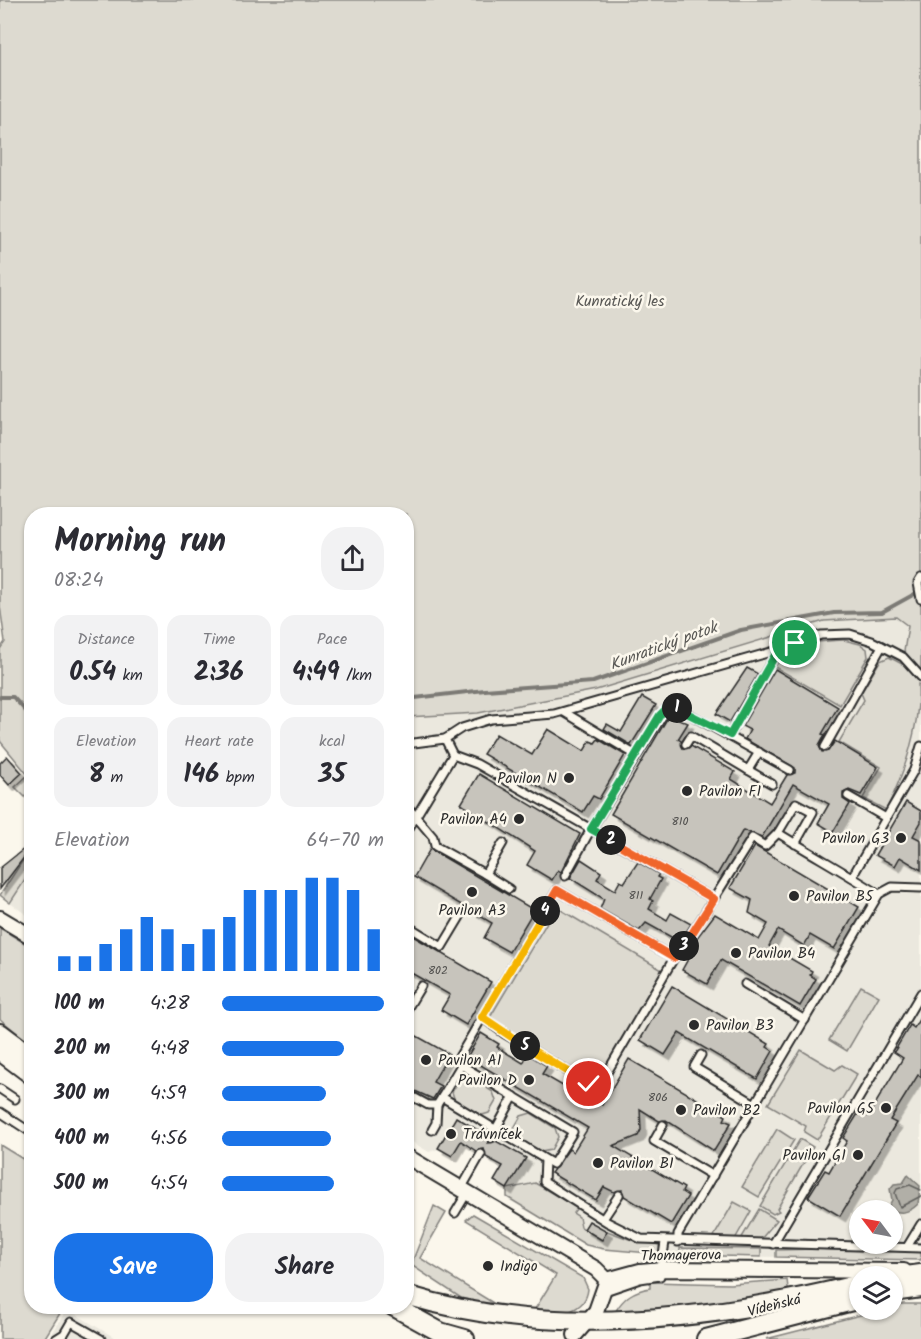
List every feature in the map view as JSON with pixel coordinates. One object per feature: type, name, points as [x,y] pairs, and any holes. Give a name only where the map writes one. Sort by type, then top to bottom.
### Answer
[{"type":"main road","points":[[0,1033],[24,1051]]},
{"type":"main road","points":[[0,1051],[24,1069]]},
{"type":"main road","points":[[903,1276],[921,1273]]},
{"type":"main road","name":"Vídeňská","points":[[414,1298],[450,1314],[490,1326],[574,1337],[637,1332],[718,1319],[849,1287]]},
{"type":"main road","points":[[903,1290],[921,1288]]},
{"type":"main road","name":"Vídeňská","points":[[706,1339],[849,1302]]},
{"type":"main road","points":[[407,1314],[444,1336],[465,1339]]},
{"type":"street","points":[[0,918],[24,932]]},
{"type":"street","points":[[414,1162],[596,1269],[606,1286],[596,1311],[574,1337]]},
{"type":"street","name":"Thomayerova","points":[[606,1286],[640,1270],[663,1269],[921,1273]]},
{"type":"lane","points":[[919,581],[921,598]]},
{"type":"lane","points":[[414,743],[445,740],[462,728],[491,718],[564,712],[778,650],[821,635],[850,634],[882,646],[903,657],[921,677]]},
{"type":"lane","points":[[825,747],[882,646]]},
{"type":"lane","points":[[730,735],[778,650]]},
{"type":"lane","points":[[914,667],[921,660]]},
{"type":"lane","points":[[565,876],[660,715],[673,707],[730,735],[790,770]]},
{"type":"lane","points":[[564,712],[636,755]]},
{"type":"lane","points":[[686,744],[691,736],[772,784]]},
{"type":"lane","points":[[445,740],[453,755],[477,764],[714,899]]},
{"type":"lane","points":[[852,877],[886,818],[917,772],[921,746]]},
{"type":"lane","points":[[748,770],[759,752]]},
{"type":"lane","points":[[414,821],[453,755]]},
{"type":"lane","points":[[848,796],[886,818]]},
{"type":"lane","points":[[599,1086],[674,958],[752,838],[765,846],[778,833],[796,803],[813,812],[795,844]]},
{"type":"lane","points":[[414,813],[433,837],[435,846],[509,889]]},
{"type":"lane","points":[[778,833],[879,894]]},
{"type":"lane","points":[[484,874],[503,843]]},
{"type":"lane","points":[[678,1242],[678,1234],[879,894],[887,888],[902,885],[921,888]]},
{"type":"lane","points":[[432,1130],[436,1122],[437,1105],[461,1065],[459,1057],[557,890],[674,958]]},
{"type":"lane","points":[[414,930],[442,947],[459,917]]},
{"type":"lane","points":[[745,984],[805,1020]]},
{"type":"lane","points":[[414,996],[421,986]]},
{"type":"lane","points":[[773,1244],[921,993]]},
{"type":"lane","points":[[482,1017],[505,1034],[589,1084]]},
{"type":"lane","points":[[701,1055],[694,1068],[755,1104]]},
{"type":"lane","points":[[442,1097],[553,1164],[573,1131],[461,1065]]},
{"type":"lane","points":[[0,1089],[15,1099]]},
{"type":"lane","points":[[491,1138],[514,1096]]},
{"type":"lane","points":[[414,1097],[428,1105],[437,1105]]},
{"type":"lane","points":[[0,1112],[24,1128]]},
{"type":"lane","points":[[663,1125],[654,1141],[712,1176]]},
{"type":"lane","points":[[455,1213],[482,1154]]},
{"type":"lane","points":[[545,1160],[544,1182],[603,1219],[641,1239],[666,1242],[921,1248]]},
{"type":"lane","points":[[603,1219],[618,1195]]},
{"type":"lane","points":[[907,1247],[921,1224]]},
{"type":"lane","points":[[663,1269],[666,1242]]},
{"type":"lane","points":[[56,1339],[64,1334],[71,1322],[101,1339]]},
{"type":"lane","points":[[64,1334],[73,1339]]},
{"type":"shaded area","points":[[896,617],[908,626],[921,627],[921,1260],[680,1255],[604,1249],[586,1245],[509,1200],[506,1194],[507,1189],[494,1181],[502,1166],[461,1142],[452,1156],[438,1149],[429,1152],[414,1143],[414,717],[478,713],[596,690],[824,621]]},
{"type":"shaded area","points":[[24,882],[24,913],[10,903]]},
{"type":"shaded area","points":[[64,1314],[75,1314],[117,1339],[49,1339]]},
{"type":"green space","name":"Kunratický les","points":[[0,0],[921,0],[921,685],[918,684],[917,716],[910,749],[886,810],[863,798],[881,767],[839,742],[864,700],[861,693],[880,661],[889,657],[902,664],[908,626],[896,617],[824,621],[596,690],[478,713],[414,717],[414,507],[24,507],[24,770],[0,741],[0,649],[5,642],[0,606]]},
{"type":"green space","points":[[844,640],[860,644],[867,649],[868,657],[840,705],[775,667],[788,652],[805,644]]},
{"type":"green space","name":"Kunratický les","points":[[24,779],[24,796],[15,787]]},
{"type":"green space","points":[[24,859],[24,882],[10,903],[0,895]]},
{"type":"green space","points":[[556,907],[662,970],[596,1083],[489,1019]]},
{"type":"green space","points":[[0,928],[24,943],[24,1038],[0,1019]]},
{"type":"green space","points":[[861,986],[879,996],[847,1051],[829,1040]]},
{"type":"green space","points":[[801,1050],[835,1070],[842,1065],[857,1074],[817,1140],[804,1132],[806,1126],[768,1104]]},
{"type":"green space","points":[[469,1077],[493,1092],[496,1101],[489,1113],[479,1116],[455,1101],[452,1092],[459,1080]]},
{"type":"green space","points":[[531,1113],[555,1128],[558,1137],[551,1150],[541,1152],[517,1137],[514,1128],[521,1116]]},
{"type":"green space","points":[[777,1129],[794,1140],[759,1197],[742,1187]]},
{"type":"green space","points":[[800,1139],[813,1147],[777,1209],[779,1211],[773,1214],[760,1206]]},
{"type":"green space","points":[[0,1145],[24,1160],[24,1314],[60,1314],[44,1339],[0,1339]]},
{"type":"green space","points":[[535,1183],[577,1208],[573,1213],[579,1217],[581,1227],[601,1240],[607,1231],[629,1239],[659,1245],[660,1254],[586,1245],[507,1197],[507,1189]]},
{"type":"green space","points":[[734,1202],[751,1211],[735,1239],[713,1238]]},
{"type":"green space","points":[[434,1206],[446,1213],[420,1258],[503,1309],[461,1298],[414,1267],[414,1257]]},
{"type":"green space","points":[[759,1209],[777,1220],[761,1239],[741,1239]]},
{"type":"green space","points":[[473,1214],[583,1278],[588,1289],[581,1305],[566,1312],[532,1314],[556,1275],[466,1220]]},
{"type":"green space","points":[[680,1248],[761,1249],[761,1257],[680,1255]]},
{"type":"green space","points":[[776,1250],[849,1250],[849,1254],[921,1252],[921,1260],[776,1257]]},
{"type":"green space","points":[[787,1280],[789,1296],[769,1301],[615,1312],[630,1296],[650,1288],[650,1282],[730,1284]]},
{"type":"green space","points":[[903,1304],[921,1304],[921,1339],[766,1339],[849,1318],[849,1320],[903,1320]]},
{"type":"water","points":[[908,1175],[920,1186],[918,1204],[903,1212],[903,1200],[892,1200],[890,1189],[894,1184],[903,1183]]},
{"type":"building","points":[[747,668],[758,674],[730,722],[716,714]]},
{"type":"building","points":[[775,669],[838,707],[822,734],[825,735],[819,746],[822,752],[828,751],[835,741],[878,767],[861,795],[849,790],[843,793],[843,799],[850,804],[833,832],[818,823],[829,804],[793,784],[762,837],[743,830],[717,875],[611,814],[668,717],[672,716],[688,723],[678,739],[683,748],[691,746],[735,772],[731,779],[770,803],[787,775],[795,773],[795,768],[745,739],[750,730],[742,726]]},
{"type":"building","points":[[642,697],[656,705],[631,745],[604,729],[607,724],[621,732]]},
{"type":"building","name":"Pavilon N","points":[[548,729],[584,751],[590,741],[595,743],[598,739],[625,755],[599,799],[593,796],[583,812],[483,754],[496,734],[532,755]]},
{"type":"building","points":[[7,756],[22,773],[9,785],[0,775],[0,763]]},
{"type":"building","name":"Pavilon A4","points":[[479,774],[580,834],[561,872],[558,870],[552,880],[527,865],[535,851],[461,804]]},
{"type":"building","name":"Pavilon G3","points":[[906,802],[921,811],[921,822],[913,836],[921,840],[921,870],[900,857],[895,866],[875,855]]},
{"type":"building","points":[[755,846],[859,907],[834,949],[810,935],[804,946],[778,930],[769,946],[812,971],[810,975],[816,979],[800,1006],[721,960],[707,984],[682,970],[693,950],[689,948],[715,914],[759,940],[768,924],[749,913],[752,900],[730,888]]},
{"type":"building","points":[[24,849],[24,858],[0,889],[0,868]]},
{"type":"building","name":"Pavilon A3","points":[[430,849],[534,910],[509,952],[484,938],[492,923],[414,877]]},
{"type":"building","points":[[581,859],[601,872],[597,879],[615,890],[620,881],[624,883],[638,862],[659,874],[657,877],[661,879],[650,899],[653,901],[649,909],[667,920],[671,913],[691,924],[680,942],[646,923],[639,931],[600,909],[604,899],[570,878]]},
{"type":"building","points":[[414,937],[491,982],[466,1025],[441,1010],[450,995],[414,975]]},
{"type":"building","name":"Pavilon B3","points":[[672,986],[769,1044],[767,1047],[773,1051],[757,1079],[679,1033],[665,1055],[640,1040]]},
{"type":"building","name":"Pavilon G1","points":[[921,1016],[921,1077],[918,1075],[890,1120],[896,1123],[840,1216],[808,1197],[825,1170],[829,1172],[847,1141],[843,1138],[859,1112],[868,1116],[903,1058],[894,1052],[910,1025],[914,1028]]},
{"type":"building","points":[[481,1033],[499,1044],[497,1047],[523,1063],[528,1054],[547,1066],[542,1074],[568,1089],[570,1086],[602,1105],[629,1059],[726,1116],[724,1120],[731,1123],[714,1151],[666,1120],[659,1121],[640,1109],[641,1130],[638,1136],[613,1146],[684,1188],[682,1192],[688,1196],[671,1224],[624,1196],[622,1190],[614,1192],[604,1187],[596,1200],[551,1173],[569,1149],[573,1152],[588,1128],[467,1057]]},
{"type":"building","name":"Pavilon A1","points":[[414,1034],[449,1054],[433,1082],[441,1086],[433,1099],[414,1091]]},
{"type":"building","points":[[456,1117],[486,1135],[488,1143],[496,1141],[526,1158],[507,1189],[494,1181],[503,1166],[486,1157],[484,1149],[476,1151],[461,1141],[452,1156],[438,1148]]},
{"type":"building","points":[[589,1221],[607,1231],[602,1240],[584,1229]]},
{"type":"waterway","name":"Kunratický potok","points":[[414,698],[593,682],[741,630],[834,613],[882,612],[920,591]]},
{"type":"waterway","name":"Kunratický potok","points":[[0,697],[13,697],[24,709]]},
{"type":"place","name":"Pavilon N","points":[[569,778]]},
{"type":"place","name":"Pavilon F1","points":[[687,791]]},
{"type":"place","name":"Pavilon A4","points":[[519,819]]},
{"type":"place","name":"Pavilon G3","points":[[901,838]]},
{"type":"place","name":"Pavilon A3","points":[[472,892]]},
{"type":"place","name":"Pavilon B5","points":[[794,896]]},
{"type":"place","name":"Pavilon B4","points":[[736,953]]},
{"type":"place","name":"Pavilon B3","points":[[694,1025]]},
{"type":"place","name":"Pavilon A1","points":[[426,1060]]},
{"type":"place","name":"Pavilon D","points":[[529,1080]]},
{"type":"place","name":"Pavilon G5","points":[[886,1108]]},
{"type":"place","name":"Pavilon B2","points":[[681,1110]]},
{"type":"place","name":"Trávníček","points":[[451,1134]]},
{"type":"place","name":"Pavilon G1","points":[[858,1155]]},
{"type":"place","name":"Pavilon B1","points":[[598,1163]]},
{"type":"place","name":"Indigo","points":[[488,1266]]},
{"type":"route","points":[[589,1084],[505,1034],[482,1017],[557,890],[674,958],[687,943],[714,899],[591,829],[660,715],[666,709],[673,707],[682,710],[730,735],[778,650],[795,643]]}]
